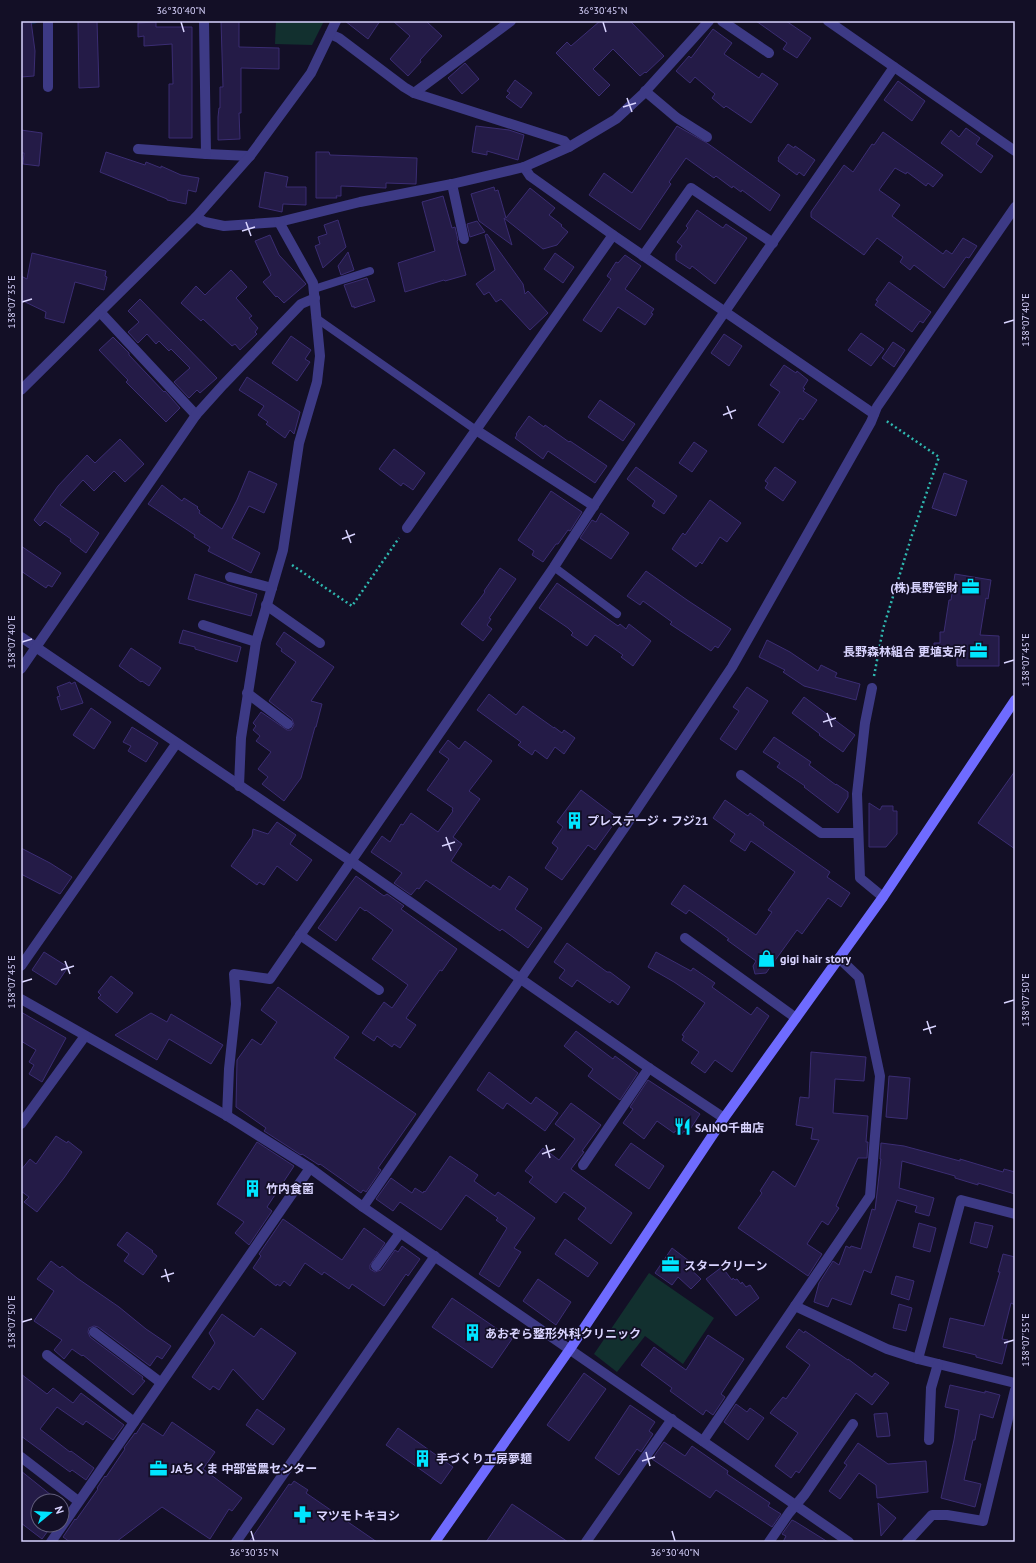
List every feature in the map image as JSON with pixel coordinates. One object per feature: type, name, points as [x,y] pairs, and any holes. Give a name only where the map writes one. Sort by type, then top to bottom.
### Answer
[{"type":"street","points":[[204,21],[206,154]]},
{"type":"street","points":[[21,390],[196,217],[250,156],[311,72],[336,21]]},
{"type":"street","points":[[414,93],[511,21]]},
{"type":"street","points":[[196,217],[205,222],[224,226],[280,222],[360,202],[452,184],[524,167],[569,147],[616,119],[645,91],[709,21]]},
{"type":"street","points":[[722,21],[769,53]]},
{"type":"street","points":[[828,21],[1015,151]]},
{"type":"street","points":[[48,22],[48,87]]},
{"type":"street","points":[[330,34],[339,38],[414,93],[564,141],[569,147]]},
{"type":"street","points":[[227,1116],[229,1069],[236,1004],[234,974],[270,979],[554,567],[725,312],[894,67]]},
{"type":"street","points":[[645,91],[677,118],[707,136]]},
{"type":"street","points":[[138,149],[250,156]]},
{"type":"street","points":[[524,167],[530,176],[613,235],[874,414]]},
{"type":"street","points":[[452,184],[464,239]]},
{"type":"street","points":[[643,256],[691,188],[773,243]]},
{"type":"street","points":[[364,1207],[625,827],[732,667],[877,407],[1015,207]]},
{"type":"street","points":[[239,786],[241,738],[256,642],[281,558],[299,443],[317,382],[320,356],[313,283],[280,222]]},
{"type":"street","points":[[407,528],[613,235]]},
{"type":"street","points":[[21,668],[196,415],[301,304],[314,294]]},
{"type":"street","points":[[100,312],[196,415]]},
{"type":"street","points":[[476,430],[594,506]]},
{"type":"street","points":[[230,577],[272,588]]},
{"type":"street","points":[[266,605],[320,643]]},
{"type":"street","points":[[204,625],[256,642]]},
{"type":"street","points":[[21,638],[350,861],[649,1068],[724,1118]]},
{"type":"street","points":[[872,688],[865,722],[857,794],[860,878],[883,897]]},
{"type":"street","points":[[247,693],[288,724]]},
{"type":"street","points":[[435,1542],[570,1349],[724,1118],[883,897],[1015,700]]},
{"type":"street","points":[[21,966],[176,744]]},
{"type":"street","points":[[740,775],[821,834],[858,833]]},
{"type":"street","points":[[300,935],[379,990]]},
{"type":"street","points":[[685,938],[796,1018]]},
{"type":"street","points":[[703,1441],[870,1196],[880,1076],[859,977],[839,958]]},
{"type":"street","points":[[21,1000],[227,1116],[310,1168],[848,1542]]},
{"type":"street","points":[[21,1124],[85,1036]]},
{"type":"street","points":[[583,1165],[649,1068]]},
{"type":"street","points":[[51,1542],[160,1382],[310,1168]]},
{"type":"street","points":[[918,1359],[962,1200],[1015,1214]]},
{"type":"street","points":[[376,1266],[400,1232]]},
{"type":"street","points":[[236,1542],[435,1256]]},
{"type":"street","points":[[795,1306],[888,1349],[918,1359],[1015,1383]]},
{"type":"street","points":[[94,1332],[160,1382]]},
{"type":"street","points":[[47,1355],[134,1422]]},
{"type":"street","points":[[929,1440],[931,1388],[938,1364]]},
{"type":"street","points":[[907,1542],[932,1515],[947,1515],[983,1520],[1015,1390]]},
{"type":"street","points":[[586,1542],[672,1419]]},
{"type":"street","points":[[769,1542],[805,1494],[853,1424]]},
{"type":"street","points":[[21,1457],[78,1501]]},
{"type":"lane","points":[[314,294],[370,271]]},
{"type":"lane","points":[[316,318],[476,430]]},
{"type":"lane","points":[[554,567],[617,614]]},
{"type":"path","points":[[872,688],[884,629],[911,538],[939,457],[874,414]]},
{"type":"path","points":[[281,558],[352,606],[407,528]]},
{"type":"green space","points":[[276,21],[324,21],[312,45],[275,44]]},
{"type":"green space","points":[[649,1273],[714,1318],[683,1364],[645,1336],[617,1372],[594,1354]]},
{"type":"building","points":[[21,21],[31,21],[35,51],[34,76],[21,77]]},
{"type":"building","points":[[78,21],[97,21],[99,87],[79,88]]},
{"type":"building","points":[[221,21],[239,21],[239,47],[279,48],[279,69],[241,68],[241,113],[239,113],[240,139],[218,140],[220,87],[223,87]]},
{"type":"building","points":[[345,21],[380,21],[368,39]]},
{"type":"building","points":[[393,21],[426,21],[442,36],[420,60],[421,62],[408,76],[390,59],[410,36]]},
{"type":"building","points":[[600,21],[630,21],[664,56],[646,73],[645,72],[640,76],[613,49],[593,69],[610,85],[599,96],[556,53],[567,42],[571,46]]},
{"type":"building","points":[[756,21],[786,21],[811,38],[797,58],[783,49],[787,43]]},
{"type":"building","points":[[156,22],[156,27],[192,27],[192,138],[169,138],[169,84],[173,84],[172,44],[144,46],[144,36],[138,37],[138,23]]},
{"type":"building","points":[[713,29],[732,43],[724,54],[759,78],[762,73],[778,84],[751,123],[726,106],[724,108],[712,98],[715,94],[695,77],[690,83],[676,71],[689,56],[691,58]]},
{"type":"building","points":[[465,63],[479,79],[462,94],[448,78]]},
{"type":"building","points":[[515,80],[532,93],[521,108],[506,97],[510,93],[507,91]]},
{"type":"building","points":[[898,81],[925,101],[912,121],[884,100]]},
{"type":"building","points":[[476,126],[509,130],[524,135],[518,160],[487,151],[487,155],[472,152]]},
{"type":"building","points":[[677,126],[707,143],[780,195],[770,211],[742,190],[741,192],[733,186],[732,188],[716,176],[714,178],[686,158],[669,182],[671,184],[640,230],[589,195],[604,173],[632,193]]},
{"type":"building","points":[[966,128],[980,138],[976,144],[993,156],[981,173],[941,143],[951,130],[959,137]]},
{"type":"building","points":[[21,130],[42,133],[39,166],[23,164],[24,153],[21,153]]},
{"type":"building","points":[[883,132],[943,175],[933,187],[928,183],[926,186],[907,172],[906,174],[895,168],[879,190],[900,205],[892,216],[943,254],[946,250],[952,254],[963,238],[977,246],[969,258],[966,257],[944,288],[914,265],[910,270],[900,262],[903,257],[877,238],[864,255],[811,217],[811,212],[844,165],[853,172],[872,144],[874,145]]},
{"type":"building","points":[[788,144],[794,148],[795,146],[815,160],[804,176],[799,172],[797,175],[778,161],[778,158]]},
{"type":"building","points":[[106,152],[145,165],[146,162],[161,168],[161,166],[181,175],[199,178],[196,192],[188,190],[186,204],[167,200],[100,172]]},
{"type":"building","points":[[316,152],[329,152],[330,155],[417,158],[416,184],[386,183],[386,188],[341,186],[341,196],[336,196],[337,198],[316,198]]},
{"type":"building","points":[[265,172],[288,177],[286,187],[306,187],[306,205],[283,204],[282,212],[259,207]]},
{"type":"building","points":[[494,187],[495,191],[498,190],[506,218],[530,188],[555,208],[549,215],[562,225],[561,226],[568,232],[557,245],[543,249],[504,218],[512,245],[479,221],[471,194]]},
{"type":"building","points":[[443,196],[452,228],[455,227],[466,275],[405,292],[398,263],[435,251],[422,202]]},
{"type":"building","points":[[697,210],[723,228],[726,224],[747,238],[715,284],[692,266],[690,269],[676,260],[676,254],[682,246],[677,242],[688,228],[686,226]]},
{"type":"building","points":[[338,220],[346,247],[323,268],[315,246],[320,244],[318,237],[327,234],[324,225]]},
{"type":"building","points":[[477,221],[485,232],[470,237],[467,224]]},
{"type":"building","points":[[487,234],[523,284],[525,294],[528,291],[548,313],[530,330],[501,299],[496,302],[489,292],[484,295],[476,284],[495,270],[485,235]]},
{"type":"building","points":[[270,235],[279,255],[306,284],[284,303],[277,296],[276,297],[263,282],[271,275],[255,241]]},
{"type":"building","points":[[348,252],[354,270],[341,275],[338,266]]},
{"type":"building","points":[[32,253],[106,271],[105,276],[107,277],[104,290],[75,282],[64,323],[45,318],[46,312],[21,300],[21,276],[27,279]]},
{"type":"building","points":[[555,253],[574,267],[563,283],[544,269]]},
{"type":"building","points":[[625,255],[641,266],[625,289],[654,309],[651,313],[653,314],[645,325],[618,307],[601,332],[583,320],[611,279],[607,276],[616,262],[618,263]]},
{"type":"building","points":[[231,270],[247,287],[236,298],[252,316],[249,318],[258,328],[255,332],[257,334],[240,350],[235,344],[232,346],[203,319],[201,321],[181,303],[196,286],[205,295]]},
{"type":"building","points":[[367,278],[375,301],[354,308],[354,306],[352,307],[344,285]]},
{"type":"building","points":[[889,282],[931,312],[923,323],[920,321],[912,332],[875,305],[878,301],[876,300]]},
{"type":"building","points":[[140,299],[217,378],[200,393],[197,390],[189,398],[174,382],[190,368],[171,349],[169,351],[159,341],[156,344],[147,334],[138,343],[128,332],[139,322],[128,311]]},
{"type":"building","points":[[861,333],[884,349],[871,366],[848,350]]},
{"type":"building","points":[[724,334],[742,346],[729,366],[711,353]]},
{"type":"building","points":[[291,336],[311,350],[305,359],[310,362],[297,381],[272,363]]},
{"type":"building","points":[[113,337],[180,408],[166,422],[126,382],[128,380],[99,350]]},
{"type":"building","points":[[893,342],[905,350],[894,367],[882,358]]},
{"type":"building","points":[[784,365],[796,373],[797,371],[808,380],[803,388],[805,389],[803,391],[817,400],[803,420],[800,418],[783,443],[758,425],[780,392],[770,385]]},
{"type":"building","points":[[247,377],[300,412],[294,434],[290,430],[285,438],[266,424],[268,422],[258,415],[264,406],[239,390]]},
{"type":"building","points":[[600,400],[635,424],[623,441],[588,417]]},
{"type":"building","points":[[529,416],[607,466],[595,483],[548,451],[543,459],[515,438],[517,435],[516,434]]},
{"type":"building","points":[[120,439],[144,464],[125,482],[114,471],[94,491],[83,480],[60,505],[99,533],[86,553],[70,541],[71,539],[45,521],[40,526],[34,520],[58,486],[87,455],[95,463]]},
{"type":"building","points":[[694,442],[707,451],[692,472],[679,463]]},
{"type":"building","points":[[394,449],[425,473],[413,490],[403,483],[401,486],[379,469]]},
{"type":"building","points":[[636,467],[677,496],[664,514],[652,506],[655,501],[627,479]]},
{"type":"building","points":[[775,467],[796,482],[783,501],[765,488],[768,483],[765,481]]},
{"type":"building","points":[[249,471],[277,484],[264,513],[249,506],[232,538],[260,553],[251,573],[208,551],[210,547],[194,537],[195,535],[148,504],[162,485],[182,501],[184,498],[198,507],[197,508],[200,511],[199,513],[222,529],[237,500]]},
{"type":"building","points":[[944,473],[967,481],[956,516],[932,508]]},
{"type":"building","points":[[551,491],[582,512],[570,531],[568,530],[543,562],[532,555],[534,551],[518,540]]},
{"type":"building","points":[[710,500],[741,523],[727,542],[720,537],[702,564],[700,562],[696,567],[672,549],[683,533],[685,535]]},
{"type":"building","points":[[601,513],[629,533],[611,559],[580,538],[592,520],[596,522]]},
{"type":"building","points":[[21,546],[61,573],[52,587],[48,585],[46,588],[21,571]]},
{"type":"building","points":[[500,568],[516,579],[489,618],[491,619],[487,625],[492,629],[483,641],[461,624],[485,592],[484,591]]},
{"type":"building","points":[[646,571],[731,629],[718,648],[715,646],[711,651],[670,624],[672,622],[643,601],[640,605],[627,596]]},
{"type":"building","points":[[195,574],[257,594],[251,616],[188,599]]},
{"type":"building","points":[[955,574],[991,580],[988,599],[986,598],[980,635],[999,636],[999,666],[957,666],[957,657],[934,657],[934,643],[940,643],[940,632],[944,632]]},
{"type":"building","points":[[557,583],[618,626],[620,624],[626,629],[629,624],[651,641],[633,666],[621,657],[623,655],[595,635],[587,646],[571,635],[573,633],[568,628],[539,608]]},
{"type":"building","points":[[183,630],[241,647],[237,662],[179,643]]},
{"type":"building","points":[[284,632],[334,667],[311,701],[322,704],[316,727],[301,778],[284,801],[262,784],[268,777],[258,769],[271,752],[256,741],[260,736],[253,730],[256,726],[253,723],[261,712],[287,730],[291,730],[294,725],[292,719],[269,701],[296,662],[281,651],[282,649],[276,644]]},
{"type":"building","points":[[767,640],[790,652],[818,671],[821,665],[837,673],[835,677],[860,684],[856,700],[804,686],[783,672],[785,670],[759,657]]},
{"type":"building","points":[[131,648],[161,668],[149,686],[119,666]]},
{"type":"building","points":[[70,682],[71,684],[75,682],[83,703],[61,710],[57,697],[60,696],[57,687]]},
{"type":"building","points":[[747,687],[768,701],[736,750],[720,739],[739,711],[733,707]]},
{"type":"building","points":[[489,694],[516,715],[523,706],[562,733],[564,730],[575,738],[564,754],[555,747],[547,759],[535,750],[532,755],[518,745],[521,742],[477,710]]},
{"type":"building","points":[[804,697],[855,735],[843,752],[792,713]]},
{"type":"building","points":[[91,708],[111,722],[94,749],[73,735]]},
{"type":"building","points":[[132,727],[158,743],[146,762],[128,751],[131,746],[123,742]]},
{"type":"building","points":[[774,737],[811,762],[809,765],[848,792],[848,797],[838,813],[804,787],[805,786],[777,767],[780,763],[763,752]]},
{"type":"building","points":[[448,740],[459,749],[465,741],[492,761],[469,791],[480,799],[453,837],[462,844],[451,861],[491,888],[493,885],[500,890],[509,876],[528,889],[515,909],[542,928],[528,948],[502,929],[500,931],[426,880],[419,889],[417,888],[411,895],[394,883],[402,873],[371,852],[382,836],[390,842],[401,824],[403,825],[411,813],[438,832],[453,811],[453,808],[427,790],[449,759],[439,752]]},
{"type":"building","points":[[1015,771],[1015,849],[978,823]]},
{"type":"building","points":[[581,790],[618,818],[595,850],[588,845],[562,880],[545,868],[558,848],[552,843],[563,827],[557,822]]},
{"type":"building","points":[[725,800],[748,816],[750,813],[764,823],[763,825],[830,872],[827,877],[850,893],[841,907],[828,898],[802,934],[797,930],[766,973],[755,974],[753,966],[756,961],[689,910],[686,914],[671,904],[684,885],[756,935],[772,912],[768,910],[795,872],[751,841],[745,851],[730,841],[735,834],[713,818]]},
{"type":"building","points":[[869,803],[880,810],[882,806],[893,806],[893,811],[897,811],[897,834],[886,847],[869,847]]},
{"type":"building","points":[[277,822],[296,835],[290,844],[312,860],[297,881],[277,866],[264,885],[259,882],[257,885],[231,866],[252,836],[253,829],[268,834]]},
{"type":"building","points":[[21,848],[50,863],[72,877],[60,894],[21,874]]},
{"type":"building","points":[[356,876],[384,896],[387,894],[404,906],[401,909],[457,949],[406,1018],[416,1025],[400,1048],[394,1044],[392,1047],[377,1036],[374,1041],[362,1033],[384,1002],[392,1008],[408,985],[372,959],[393,930],[360,907],[336,941],[318,928]]},
{"type":"building","points":[[567,943],[630,987],[618,1005],[612,1000],[610,1003],[577,980],[572,987],[559,978],[565,970],[554,962]]},
{"type":"building","points":[[44,952],[68,967],[56,985],[32,970]]},
{"type":"building","points":[[656,952],[691,971],[693,968],[715,983],[712,987],[751,1015],[757,1007],[769,1016],[732,1072],[715,1060],[705,1073],[691,1063],[699,1052],[682,1040],[684,1036],[682,1035],[705,1003],[674,982],[648,967]]},
{"type":"building","points":[[111,976],[133,993],[117,1013],[98,998],[101,995],[98,992]]},
{"type":"building","points":[[278,987],[349,1037],[334,1058],[416,1114],[378,1168],[381,1170],[366,1192],[363,1190],[361,1193],[320,1164],[319,1165],[302,1154],[301,1155],[264,1131],[266,1128],[236,1107],[237,1060],[252,1039],[261,1045],[277,1022],[261,1010]]},
{"type":"building","points":[[21,1012],[66,1038],[42,1082],[29,1074],[34,1065],[29,1062],[36,1050],[21,1041]]},
{"type":"building","points":[[151,1013],[167,1022],[171,1014],[223,1045],[211,1064],[169,1039],[157,1060],[115,1035]]},
{"type":"building","points":[[576,1031],[613,1059],[615,1056],[638,1073],[620,1100],[588,1076],[593,1069],[564,1046]]},
{"type":"building","points":[[811,1052],[866,1057],[864,1081],[835,1079],[833,1113],[868,1116],[866,1142],[868,1142],[867,1158],[858,1158],[836,1206],[839,1208],[828,1225],[822,1221],[807,1244],[822,1254],[808,1276],[738,1228],[762,1193],[760,1191],[773,1171],[795,1187],[819,1140],[811,1139],[813,1128],[796,1125],[800,1097],[809,1098]]},
{"type":"building","points":[[489,1072],[531,1104],[536,1097],[558,1113],[545,1131],[507,1103],[503,1109],[477,1090]]},
{"type":"building","points":[[889,1076],[910,1078],[907,1119],[886,1117]]},
{"type":"building","points":[[648,1080],[700,1114],[687,1134],[684,1131],[681,1135],[675,1131],[674,1133],[657,1121],[644,1139],[623,1123],[633,1109],[630,1107]]},
{"type":"building","points":[[571,1103],[601,1125],[571,1169],[632,1213],[611,1244],[578,1219],[586,1208],[564,1192],[556,1203],[529,1182],[533,1177],[525,1171],[543,1148],[559,1160],[575,1139],[555,1124]]},
{"type":"building","points":[[56,1136],[67,1143],[68,1141],[82,1152],[37,1212],[24,1202],[29,1197],[21,1191],[21,1170],[30,1159],[36,1164]]},
{"type":"building","name":"竹内食菌","points":[[257,1142],[294,1166],[267,1207],[272,1211],[249,1245],[235,1233],[244,1222],[217,1204]]},
{"type":"building","points":[[631,1143],[664,1166],[649,1189],[615,1165]]},
{"type":"building","points":[[881,1143],[904,1146],[960,1161],[960,1159],[1003,1172],[1004,1169],[1015,1172],[1015,1194],[978,1183],[978,1185],[955,1178],[955,1176],[902,1161],[899,1188],[934,1198],[929,1216],[915,1212],[917,1206],[897,1200],[871,1273],[864,1270],[851,1305],[832,1298],[828,1307],[814,1302],[819,1283],[833,1261],[839,1265],[846,1246],[861,1249],[872,1209],[875,1210],[881,1159]]},
{"type":"building","points":[[450,1156],[478,1175],[474,1181],[495,1196],[498,1192],[535,1218],[514,1248],[521,1252],[499,1287],[479,1274],[507,1228],[496,1220],[498,1218],[466,1195],[441,1230],[400,1202],[393,1211],[376,1199],[391,1178],[412,1193],[415,1188],[423,1193],[424,1191],[425,1192]]},
{"type":"building","points":[[283,1219],[342,1260],[364,1228],[385,1243],[370,1265],[370,1269],[375,1272],[381,1270],[395,1250],[398,1252],[402,1246],[420,1259],[408,1276],[406,1274],[384,1306],[352,1284],[349,1289],[324,1272],[322,1275],[305,1263],[290,1286],[284,1281],[280,1286],[277,1284],[276,1286],[253,1268],[261,1256],[259,1254]]},
{"type":"building","points":[[975,1222],[993,1226],[987,1248],[970,1243]]},
{"type":"building","points":[[919,1223],[936,1228],[930,1252],[913,1247]]},
{"type":"building","points":[[127,1232],[153,1251],[152,1252],[157,1256],[143,1275],[124,1261],[129,1254],[117,1245]]},
{"type":"building","points":[[565,1239],[598,1263],[588,1277],[555,1254]]},
{"type":"building","points":[[672,1248],[689,1261],[686,1265],[701,1279],[691,1289],[678,1277],[672,1285],[655,1273]]},
{"type":"building","points":[[1003,1254],[1015,1257],[1015,1305],[1011,1303],[1002,1339],[1008,1340],[1002,1364],[976,1357],[976,1355],[943,1347],[950,1318],[984,1326],[1000,1272],[998,1272]]},
{"type":"building","points":[[51,1261],[60,1268],[62,1266],[171,1346],[162,1359],[157,1356],[150,1366],[98,1327],[94,1326],[89,1328],[88,1332],[90,1337],[143,1377],[142,1379],[145,1381],[133,1395],[83,1355],[82,1356],[72,1349],[64,1359],[54,1350],[62,1340],[34,1321],[54,1291],[37,1279]]},
{"type":"building","points":[[722,1267],[732,1280],[733,1278],[735,1280],[737,1279],[746,1287],[750,1285],[759,1298],[736,1316],[706,1279]]},
{"type":"building","points":[[896,1276],[914,1281],[909,1300],[891,1294]]},
{"type":"building","points":[[538,1279],[571,1302],[556,1325],[523,1301]]},
{"type":"building","name":"あおぞら整形外科クリニック","points":[[452,1298],[512,1339],[492,1368],[432,1327]]},
{"type":"building","points":[[899,1304],[912,1308],[906,1331],[893,1328]]},
{"type":"building","points":[[222,1314],[254,1337],[261,1328],[296,1353],[263,1400],[233,1369],[219,1390],[213,1386],[210,1390],[192,1377],[215,1343],[209,1333]]},
{"type":"building","points":[[799,1329],[804,1333],[805,1331],[848,1359],[872,1377],[875,1373],[889,1383],[872,1405],[856,1393],[799,1473],[796,1471],[791,1478],[775,1466],[798,1433],[770,1413],[783,1397],[786,1399],[810,1365],[786,1347]]},
{"type":"building","points":[[708,1335],[744,1359],[721,1394],[725,1397],[713,1415],[706,1410],[703,1415],[670,1391],[672,1388],[641,1365],[654,1347],[686,1370]]},
{"type":"building","points":[[584,1373],[606,1389],[569,1441],[547,1425]]},
{"type":"building","points":[[21,1374],[47,1394],[53,1388],[73,1403],[81,1393],[124,1425],[113,1440],[86,1421],[83,1425],[57,1407],[40,1429],[94,1468],[86,1480],[72,1470],[70,1472],[21,1436]]},
{"type":"building","points":[[950,1385],[1000,1395],[993,1418],[980,1414],[975,1440],[973,1440],[964,1480],[981,1484],[975,1507],[941,1498],[959,1410],[945,1407]]},
{"type":"building","points":[[736,1404],[747,1412],[750,1408],[764,1418],[748,1440],[724,1422]]},
{"type":"building","points":[[630,1405],[655,1422],[649,1431],[653,1434],[641,1452],[637,1449],[619,1475],[595,1458]]},
{"type":"building","points":[[257,1409],[285,1429],[273,1445],[246,1425]]},
{"type":"building","points":[[887,1413],[890,1436],[877,1437],[874,1414]]},
{"type":"building","name":"JAちくま 中部営農センター","points":[[172,1422],[215,1452],[203,1469],[242,1498],[232,1511],[229,1509],[210,1539],[162,1507],[116,1542],[70,1542],[63,1537],[66,1533],[70,1533],[70,1526],[98,1489],[97,1488],[105,1476],[106,1477],[125,1449],[124,1448],[143,1423],[163,1436]]},
{"type":"building","name":"手づくり工房夢麺","points":[[398,1428],[453,1467],[441,1484],[386,1445]]},
{"type":"building","points":[[664,1442],[685,1456],[692,1446],[728,1471],[727,1474],[770,1503],[768,1506],[781,1514],[772,1527],[716,1490],[710,1498],[652,1459]]},
{"type":"building","points":[[858,1443],[888,1464],[926,1461],[928,1492],[877,1498],[876,1485],[859,1473],[840,1499],[829,1491],[847,1465],[844,1463]]},
{"type":"building","points":[[21,1471],[48,1493],[30,1493],[30,1530],[21,1523]]},
{"type":"building","name":"マツモトキヨシ","points":[[294,1481],[308,1490],[306,1493],[377,1542],[249,1542],[289,1484],[291,1485]]},
{"type":"building","points":[[878,1503],[896,1518],[881,1536]]},
{"type":"building","points":[[512,1504],[533,1518],[568,1542],[486,1542]]},
{"type":"building","points":[[792,1520],[828,1542],[783,1542],[786,1536],[782,1534]]},
{"type":"building","points":[[34,1533],[46,1533],[42,1539]]},
{"type":"waterway","points":[[21,25],[35,21]]},
{"type":"place","name":"(株)長野管財","points":[[971,587]]},
{"type":"place","name":"長野森林組合 更埴支所","points":[[979,651]]},
{"type":"place","name":"プレステージ・フジ21","points":[[574,820]]},
{"type":"place","name":"gigi hair story","points":[[767,958]]},
{"type":"place","name":"SAINO千曲店","points":[[682,1127]]},
{"type":"place","name":"竹内食菌","points":[[253,1188]]},
{"type":"place","name":"スタークリーン","points":[[671,1265]]},
{"type":"place","name":"あおぞら整形外科クリニック","points":[[472,1333]]},
{"type":"place","name":"手づくり工房夢麺","points":[[423,1458]]},
{"type":"place","name":"JAちくま 中部営農センター","points":[[158,1468]]},
{"type":"place","name":"マツモトキヨシ","points":[[303,1515]]}]
